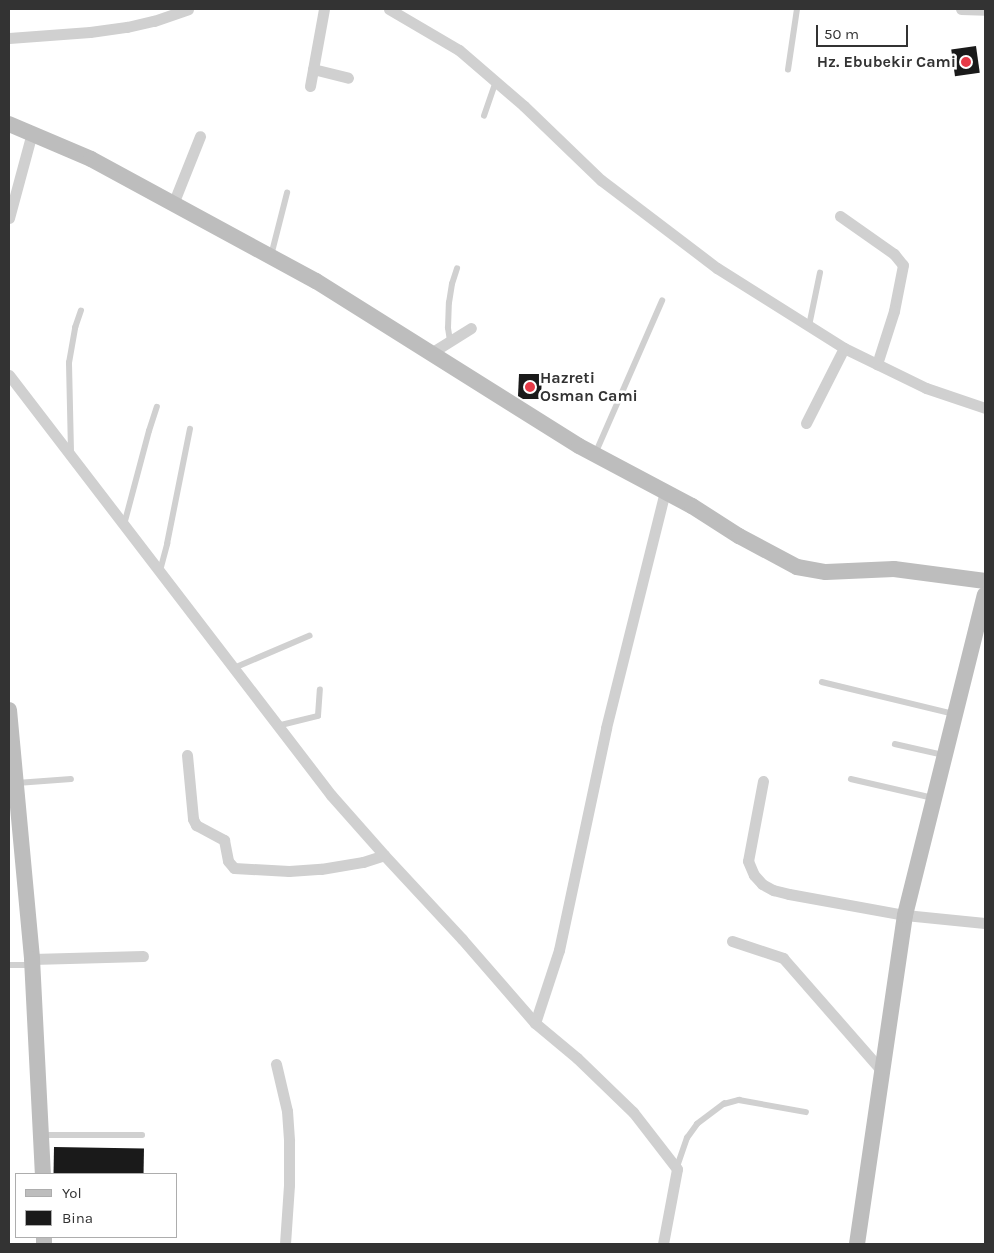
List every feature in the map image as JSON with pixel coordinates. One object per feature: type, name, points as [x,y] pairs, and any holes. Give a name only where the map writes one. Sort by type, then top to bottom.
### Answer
[{"type":"street","points":[[9,38],[90,32],[154,20],[188,9]]},
{"type":"street","points":[[310,86],[324,9]]},
{"type":"street","points":[[389,9],[459,50],[496,81],[601,180],[717,268],[844,348],[926,388],[985,408]]},
{"type":"street","points":[[961,9],[985,10]]},
{"type":"street","points":[[314,69],[348,78]]},
{"type":"street","points":[[9,124],[91,159],[344,297],[493,393],[596,455],[664,491],[738,536],[797,567],[826,572],[894,569],[985,581]]},
{"type":"street","points":[[9,218],[32,133]]},
{"type":"street","points":[[173,204],[200,136]]},
{"type":"street","points":[[840,216],[894,254],[903,265],[894,311],[877,364]]},
{"type":"street","points":[[430,353],[471,328]]},
{"type":"street","points":[[806,423],[844,348]]},
{"type":"street","points":[[9,374],[277,726],[332,795],[535,1023],[577,1058],[633,1112],[676,1169],[663,1244]]},
{"type":"street","points":[[535,1023],[559,950],[606,728],[664,491]]},
{"type":"street","points":[[857,1244],[905,915],[985,595]]},
{"type":"street","points":[[9,710],[32,962],[43,1135],[43,1173]]},
{"type":"street","points":[[187,755],[193,819],[196,825],[224,840],[228,861],[234,868],[289,871],[363,862],[384,855]]},
{"type":"street","points":[[764,781],[748,860],[754,875],[762,884],[773,890],[789,894],[905,915],[985,923]]},
{"type":"street","points":[[732,941],[783,958],[882,1071]]},
{"type":"street","points":[[32,962],[142,956]]},
{"type":"street","points":[[276,1064],[286,1111],[289,1141],[289,1186],[285,1244]]},
{"type":"lane","points":[[788,70],[797,9]]},
{"type":"lane","points":[[484,116],[496,81]]},
{"type":"lane","points":[[271,257],[287,192]]},
{"type":"lane","points":[[450,341],[448,328],[449,303],[452,284],[458,269]]},
{"type":"lane","points":[[809,326],[820,273]]},
{"type":"lane","points":[[596,455],[662,301]]},
{"type":"lane","points":[[71,455],[70,363],[75,328],[81,311]]},
{"type":"lane","points":[[124,525],[148,431],[157,408]]},
{"type":"lane","points":[[160,571],[190,429]]},
{"type":"lane","points":[[234,668],[309,636]]},
{"type":"lane","points":[[822,682],[956,714]]},
{"type":"lane","points":[[277,726],[318,716],[320,690]]},
{"type":"lane","points":[[895,744],[946,756]]},
{"type":"lane","points":[[15,784],[71,779]]},
{"type":"lane","points":[[851,779],[935,798]]},
{"type":"lane","points":[[9,965],[32,962]]},
{"type":"lane","points":[[676,1169],[687,1138],[697,1124],[724,1104],[739,1100],[806,1112]]},
{"type":"lane","points":[[43,1135],[142,1135]]},
{"type":"building","name":"Hz. Ebubekir Cami","points":[[976,46],[980,73],[955,76],[951,49]]},
{"type":"building","name":"Hazreti Osman Cami","points":[[519,374],[542,374],[541,399],[523,399],[518,396]]},
{"type":"building","points":[[54,1147],[144,1149],[144,1173],[54,1173]]},
{"type":"place","name":"Hz. Ebubekir Cami","points":[[966,62]]},
{"type":"place","name":"Hazreti Osman Cami","points":[[530,387]]}]
